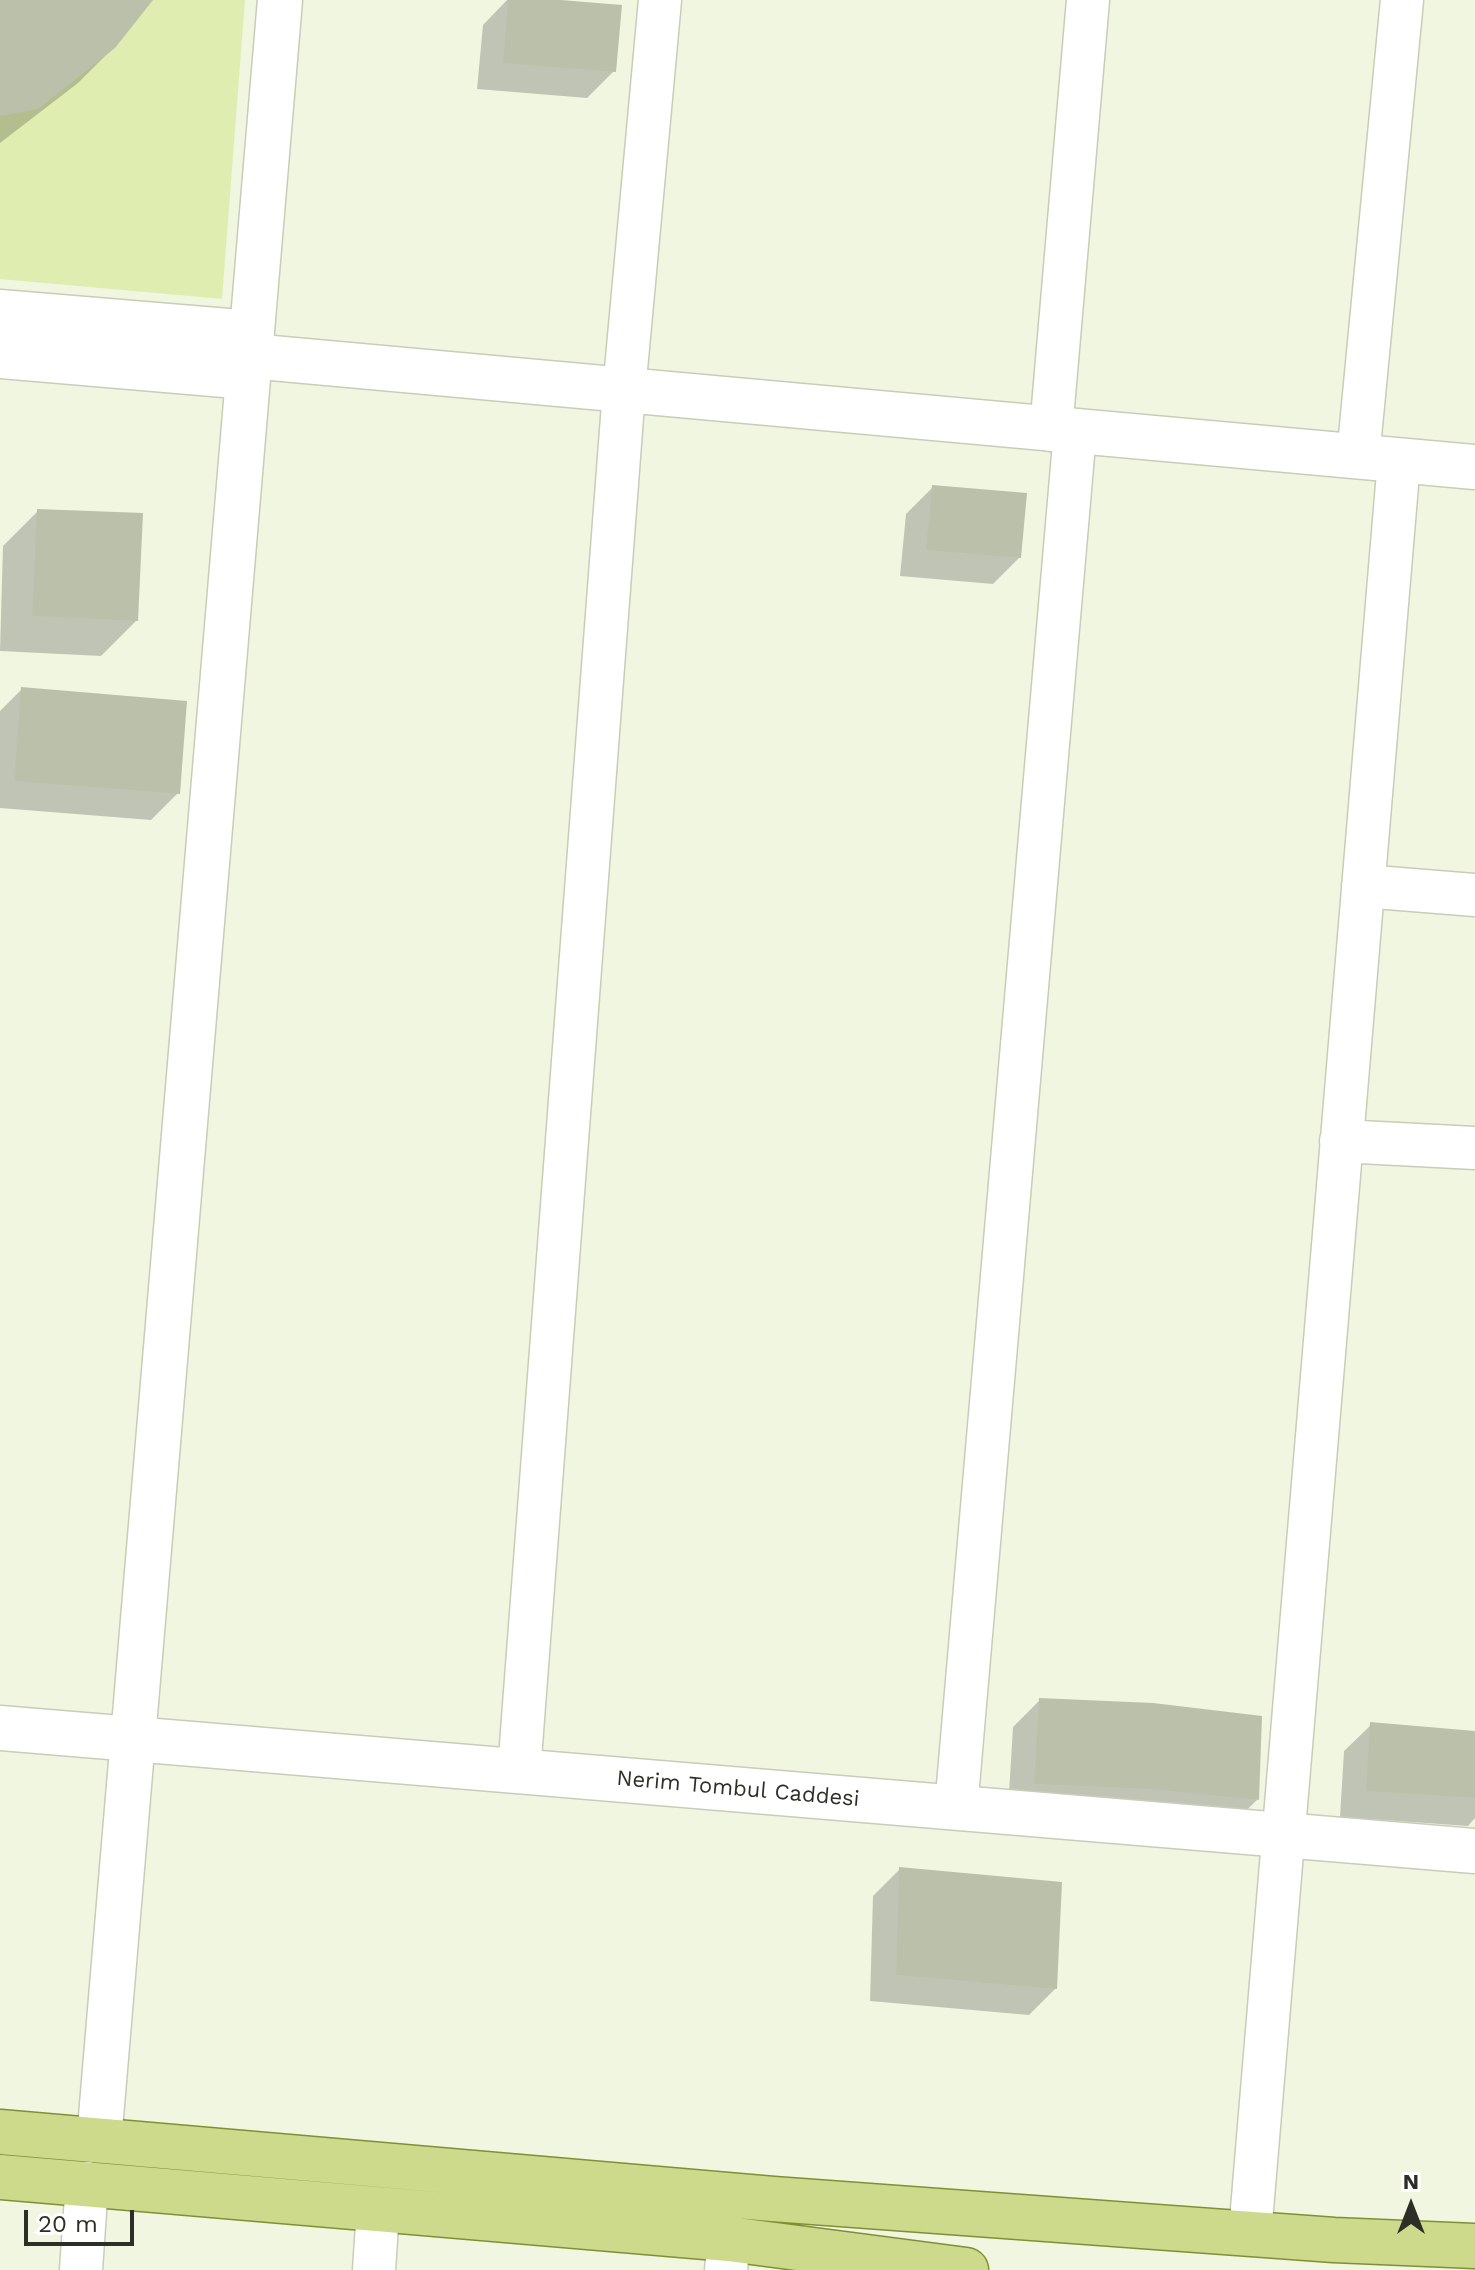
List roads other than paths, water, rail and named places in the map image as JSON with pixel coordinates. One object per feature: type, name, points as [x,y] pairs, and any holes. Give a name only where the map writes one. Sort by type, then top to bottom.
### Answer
[{"type":"main road","points":[[0,2132],[758,2198],[1475,2246]]},
{"type":"main road","points":[[0,2177],[378,2210],[728,2254],[966,2270]]},
{"type":"street","points":[[99,2140],[280,0]]},
{"type":"street","points":[[519,1771],[624,391],[660,0]]},
{"type":"street","points":[[956,1808],[1063,431],[1088,0]]},
{"type":"street","points":[[1250,2233],[1363,886],[1379,459],[1402,0]]},
{"type":"street","points":[[0,312],[250,355],[1475,467]]},
{"type":"street","points":[[0,356],[250,355]]},
{"type":"street","points":[[1363,886],[1475,895]]},
{"type":"street","points":[[1341,1141],[1475,1148]]},
{"type":"street","name":"Nerim Tombul Caddesi","points":[[0,1728],[1475,1851]]},
{"type":"street","points":[[81,2270],[87,2183]]},
{"type":"street","points":[[374,2270],[378,2210]]}]
